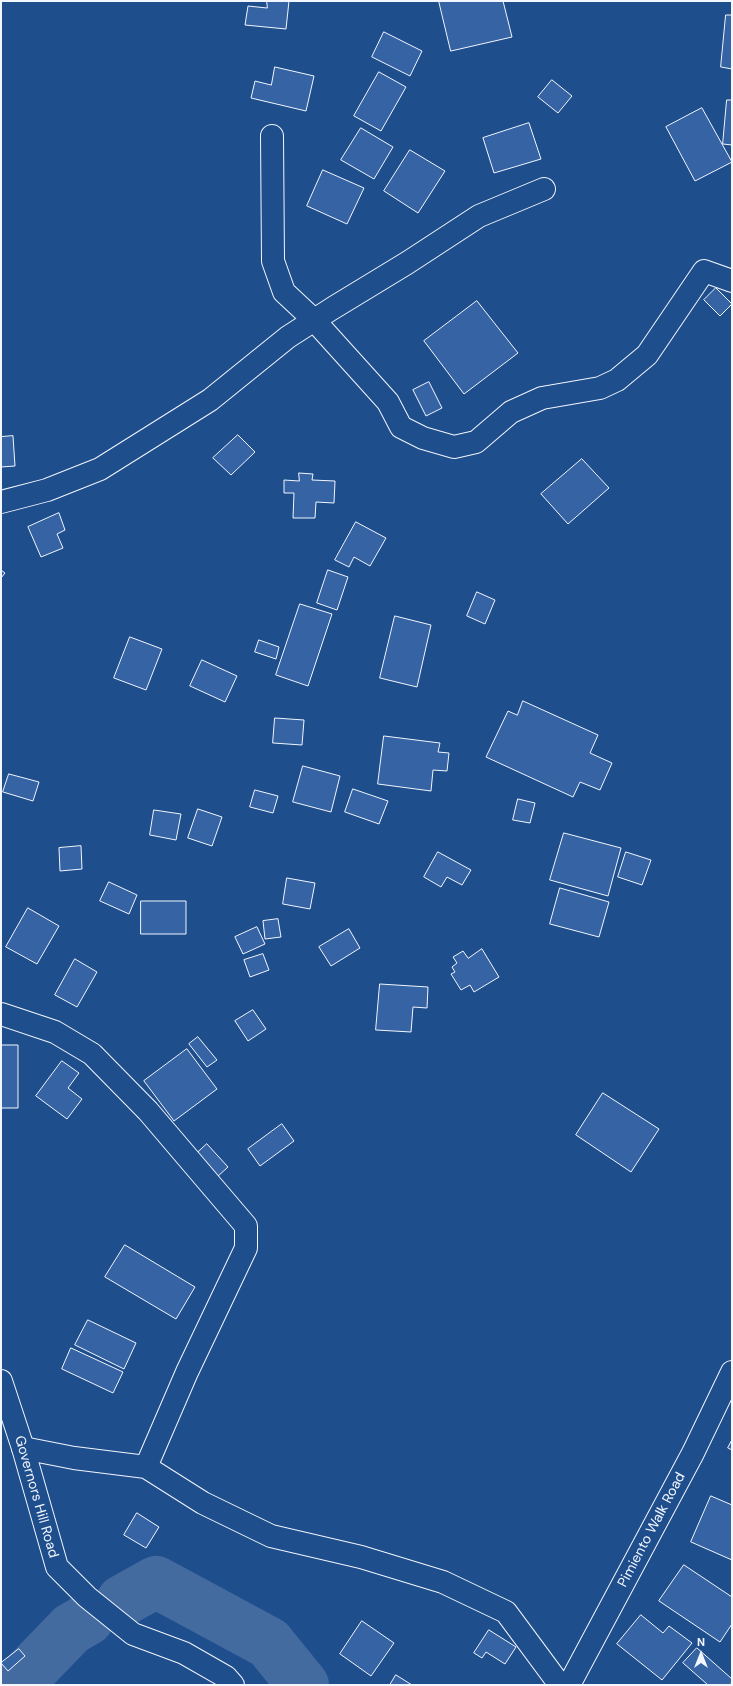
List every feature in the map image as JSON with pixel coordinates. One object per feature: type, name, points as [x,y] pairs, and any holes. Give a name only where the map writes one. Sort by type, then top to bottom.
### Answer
[{"type":"street","points":[[272,136],[273,261],[284,292],[314,320],[388,402],[401,427],[423,438],[454,447],[476,442],[511,412],[542,398],[600,388],[617,380],[647,355],[704,271],[732,281]]},
{"type":"street","points":[[1,502],[47,490],[100,469],[210,400],[288,337],[314,320],[479,216],[544,189]]},
{"type":"street","points":[[1,1014],[55,1032],[92,1054],[148,1111],[246,1226],[246,1248],[187,1372],[146,1467]]},
{"type":"street","name":"Pimiento Walk Road","points":[[569,1685],[693,1453],[732,1372]]},
{"type":"street","name":"Governors Hill Road","points":[[1,1381],[23,1448],[57,1567],[87,1597],[133,1634],[184,1653],[226,1677],[233,1685]]},
{"type":"street","points":[[23,1448],[74,1458],[146,1467],[203,1503],[271,1536],[361,1557],[443,1582],[506,1612],[560,1685]]},
{"type":"building","points":[[267,1],[289,1],[286,29],[245,25],[248,6],[267,8]]},
{"type":"building","points":[[439,1],[503,1],[512,37],[451,51]]},
{"type":"building","points":[[726,15],[732,15],[732,69],[721,67]]},
{"type":"building","points":[[384,32],[422,51],[410,76],[372,57]]},
{"type":"building","points":[[275,67],[314,76],[306,111],[251,98],[255,81],[271,85]]},
{"type":"building","points":[[379,72],[406,87],[381,131],[354,116]]},
{"type":"building","points":[[552,80],[572,96],[558,113],[538,97]]},
{"type":"building","points":[[727,100],[732,100],[732,145],[723,144]]},
{"type":"building","points":[[702,108],[732,162],[695,181],[666,127]]},
{"type":"building","points":[[529,123],[541,159],[494,173],[483,138]]},
{"type":"building","points":[[361,128],[393,147],[374,179],[341,160]]},
{"type":"building","points":[[410,150],[445,171],[418,213],[384,191]]},
{"type":"building","points":[[323,170],[364,188],[347,224],[307,206]]},
{"type":"building","points":[[716,288],[732,304],[720,316],[704,300]]},
{"type":"building","points":[[477,301],[518,353],[464,394],[424,341]]},
{"type":"building","points":[[429,382],[442,408],[426,416],[413,390]]},
{"type":"building","points":[[238,435],[255,452],[231,475],[213,458]]},
{"type":"building","points":[[13,436],[15,466],[1,467],[1,437]]},
{"type":"building","points":[[582,459],[609,488],[568,524],[541,494]]},
{"type":"building","points":[[299,473],[313,474],[312,480],[335,481],[334,503],[316,502],[315,518],[293,518],[294,493],[284,493],[284,480],[299,481]]},
{"type":"building","points":[[59,513],[65,530],[57,534],[63,548],[41,557],[28,527]]},
{"type":"building","points":[[356,522],[386,538],[370,566],[354,557],[349,567],[335,560]]},
{"type":"building","points":[[1,570],[5,573],[1,578]]},
{"type":"building","points":[[328,570],[348,577],[337,610],[317,603]]},
{"type":"building","points":[[477,592],[495,600],[485,624],[467,616]]},
{"type":"building","points":[[300,604],[332,614],[308,686],[276,675]]},
{"type":"building","points":[[395,616],[431,625],[417,687],[380,678]]},
{"type":"building","points":[[130,637],[162,649],[146,690],[114,678]]},
{"type":"building","points":[[259,640],[279,647],[276,659],[255,652]]},
{"type":"building","points":[[202,660],[237,676],[225,702],[190,686]]},
{"type":"building","points":[[523,701],[598,735],[590,753],[612,763],[600,790],[580,782],[573,797],[486,757],[508,711],[517,715]]},
{"type":"building","points":[[275,718],[304,720],[302,745],[273,743]]},
{"type":"building","points":[[384,736],[440,743],[438,752],[449,753],[447,771],[433,770],[431,791],[378,784]]},
{"type":"building","points":[[303,766],[340,776],[331,812],[293,802]]},
{"type":"building","points":[[9,774],[39,782],[33,801],[3,792]]},
{"type":"building","points":[[353,789],[388,801],[379,824],[345,812]]},
{"type":"building","points":[[255,790],[278,796],[273,813],[250,807]]},
{"type":"building","points":[[518,799],[535,803],[530,823],[513,820]]},
{"type":"building","points":[[198,809],[222,817],[212,846],[188,838]]},
{"type":"building","points":[[154,810],[181,814],[176,840],[150,835]]},
{"type":"building","points":[[564,833],[621,848],[608,896],[550,880]]},
{"type":"building","points":[[81,846],[82,869],[60,871],[59,848]]},
{"type":"building","points":[[438,852],[471,870],[462,885],[447,877],[441,887],[424,877]]},
{"type":"building","points":[[626,852],[651,860],[642,885],[618,877]]},
{"type":"building","points":[[287,878],[315,883],[310,909],[283,904]]},
{"type":"building","points":[[109,882],[137,895],[129,914],[100,901]]},
{"type":"building","points":[[560,888],[609,902],[599,937],[550,924]]},
{"type":"building","points":[[141,901],[186,901],[186,934],[141,934]]},
{"type":"building","points":[[28,908],[59,926],[37,964],[6,947]]},
{"type":"building","points":[[278,919],[281,937],[265,939],[263,921]]},
{"type":"building","points":[[257,927],[265,944],[243,954],[235,937]]},
{"type":"building","points":[[349,929],[360,948],[331,966],[319,947]]},
{"type":"building","points":[[482,949],[499,977],[474,992],[470,985],[461,990],[451,974],[455,972],[452,967],[457,963],[453,957],[463,951],[468,958]]},
{"type":"building","points":[[263,954],[269,970],[250,977],[244,960]]},
{"type":"building","points":[[75,959],[97,972],[77,1007],[55,995]]},
{"type":"building","points":[[380,984],[428,987],[427,1008],[413,1007],[411,1032],[376,1030]]},
{"type":"building","points":[[253,1010],[266,1029],[248,1041],[235,1021]]},
{"type":"building","points":[[198,1037],[217,1060],[207,1067],[189,1044]]},
{"type":"building","points":[[1,1045],[18,1045],[18,1108],[1,1108]]},
{"type":"building","points":[[187,1049],[217,1089],[174,1121],[144,1081]]},
{"type":"building","points":[[62,1061],[79,1073],[68,1088],[82,1099],[67,1119],[36,1096]]},
{"type":"building","points":[[603,1093],[659,1129],[631,1172],[576,1135]]},
{"type":"building","points":[[282,1124],[294,1141],[260,1166],[248,1149]]},
{"type":"building","points":[[207,1144],[228,1167],[217,1177],[195,1155]]},
{"type":"building","points":[[125,1245],[195,1287],[176,1319],[105,1277]]},
{"type":"building","points":[[88,1320],[136,1343],[124,1369],[75,1345]]},
{"type":"building","points":[[71,1348],[123,1372],[113,1393],[62,1369]]},
{"type":"building","points":[[732,1440],[732,1450],[728,1448]]},
{"type":"building","points":[[711,1496],[732,1505],[732,1560],[691,1542]]},
{"type":"building","points":[[137,1513],[159,1527],[146,1548],[124,1535]]},
{"type":"building","points":[[684,1565],[732,1597],[732,1624],[720,1642],[659,1601]]},
{"type":"building","points":[[641,1615],[663,1633],[669,1626],[692,1643],[662,1680],[617,1644]]},
{"type":"building","points":[[362,1621],[394,1643],[371,1676],[340,1654]]},
{"type":"building","points":[[489,1630],[516,1647],[505,1664],[486,1652],[482,1658],[474,1653]]},
{"type":"building","points":[[697,1648],[732,1679],[731,1685],[708,1685],[683,1663]]},
{"type":"building","points":[[19,1649],[25,1656],[8,1671],[1,1663]]},
{"type":"building","points":[[396,1675],[412,1685],[390,1685]]},
{"type":"waterway","points":[[122,1601],[156,1582],[269,1643],[303,1685]]},
{"type":"waterway","points":[[17,1685],[71,1629],[88,1619]]}]
